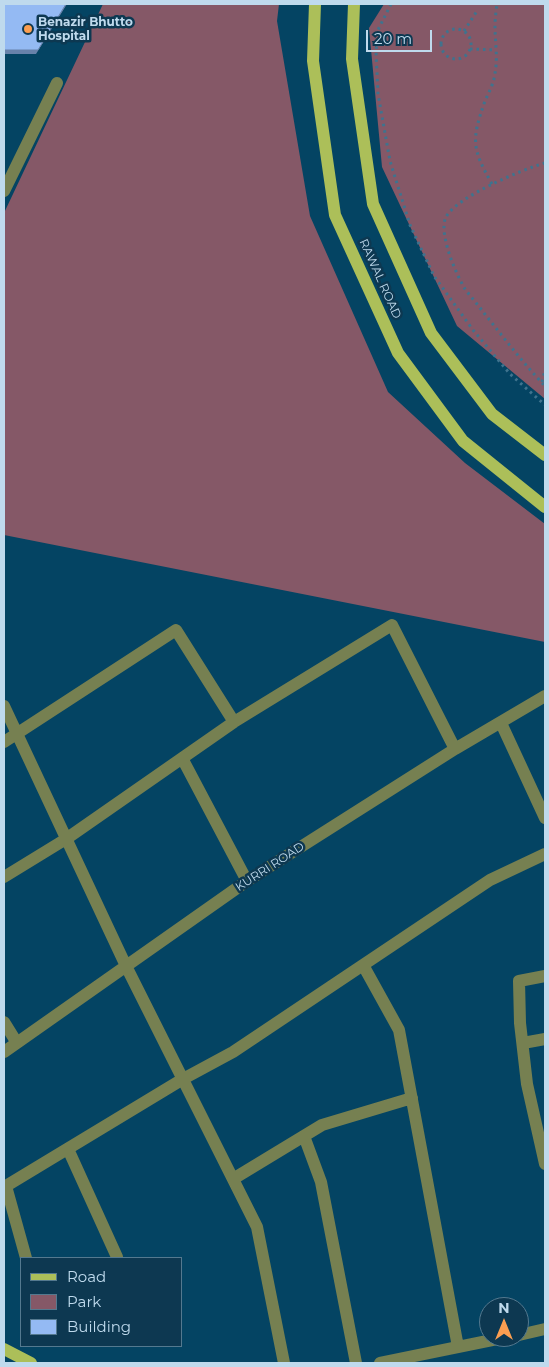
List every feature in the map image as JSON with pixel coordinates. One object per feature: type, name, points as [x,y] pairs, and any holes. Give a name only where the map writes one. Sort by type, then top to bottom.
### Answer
[{"type":"main road","name":"RAWAL ROAD","points":[[315,4],[313,61],[336,215],[398,353],[463,440],[545,507]]},
{"type":"main road","name":"RAWAL ROAD","points":[[354,4],[352,59],[373,204],[431,333],[492,414],[545,455]]},
{"type":"main road","points":[[4,1349],[31,1363]]},
{"type":"street","points":[[4,191],[56,83]]},
{"type":"street","points":[[4,877],[66,839],[234,722],[392,625],[455,749]]},
{"type":"street","points":[[4,742],[176,630],[234,722]]},
{"type":"street","name":"KURRI ROAD","points":[[4,1052],[247,881],[455,749],[545,696]]},
{"type":"street","points":[[4,706],[126,966],[257,1227],[284,1363]]},
{"type":"street","points":[[500,723],[545,818]]},
{"type":"street","points":[[182,758],[247,881]]},
{"type":"street","points":[[26,1257],[6,1186],[183,1079],[233,1052],[490,880],[545,854]]},
{"type":"street","points":[[363,965],[399,1030],[458,1347]]},
{"type":"street","points":[[545,976],[519,981],[522,1043],[528,1084],[543,1146],[545,1164]]},
{"type":"street","points":[[4,1022],[17,1043]]},
{"type":"street","points":[[522,1043],[545,1039]]},
{"type":"street","points":[[233,1179],[322,1125],[412,1098]]},
{"type":"street","points":[[304,1136],[321,1182],[356,1363]]},
{"type":"street","points":[[68,1149],[116,1257]]},
{"type":"street","points":[[529,1333],[545,1329]]},
{"type":"street","points":[[380,1363],[479,1343]]},
{"type":"path","points":[[391,4],[378,30],[376,52],[378,94],[390,161],[410,225],[434,276],[473,330],[510,374],[545,405]]},
{"type":"path","points":[[492,184],[479,162],[476,150],[476,137],[477,123],[496,72],[495,24],[497,4]]},
{"type":"path","points":[[464,31],[477,11]]},
{"type":"path","points":[[458,29],[464,31],[469,36],[471,42],[470,49],[461,58],[454,59],[444,52],[441,46],[442,39],[451,30],[458,29]]},
{"type":"path","points":[[470,49],[496,50]]},
{"type":"path","points":[[545,163],[492,184],[451,209],[445,218],[443,228],[445,240],[465,289],[545,386]]},
{"type":"path","points":[[541,382],[545,370]]},
{"type":"green space","points":[[103,4],[279,4],[277,21],[310,216],[388,392],[465,463],[545,524],[545,642],[4,535],[4,213]]},
{"type":"green space","points":[[384,4],[545,4],[545,399],[457,326],[382,167],[369,28]]},
{"type":"building","name":"Benazir Bhutto Hospital","points":[[4,4],[66,4],[38,50],[4,50]]},
{"type":"place","name":"Benazir Bhutto Hospital","points":[[28,29]]}]
